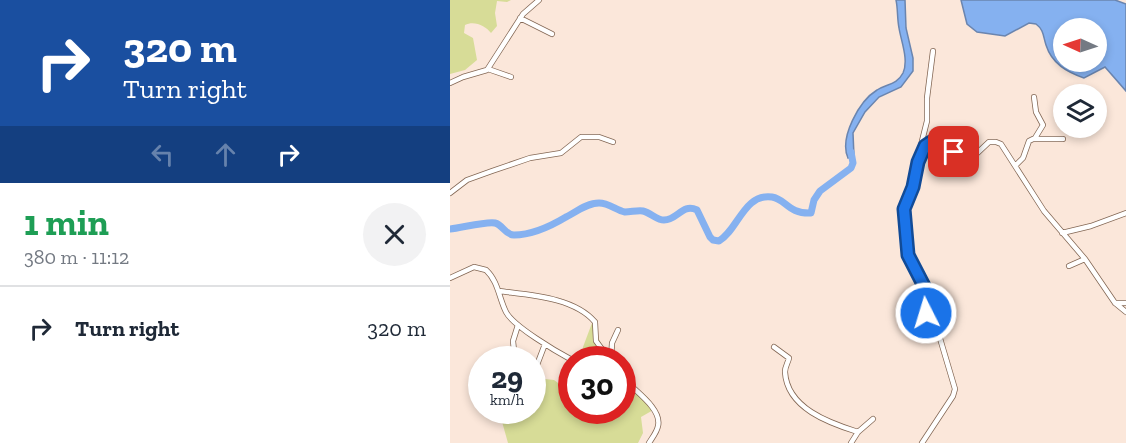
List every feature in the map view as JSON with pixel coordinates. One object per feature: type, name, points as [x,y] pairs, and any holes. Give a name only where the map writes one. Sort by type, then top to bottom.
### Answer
[{"type":"street","points":[[450,83],[463,76],[484,72],[488,69],[520,18],[539,0]]},
{"type":"street","points":[[520,18],[552,34]]},
{"type":"street","points":[[922,443],[951,398],[955,387],[939,335],[926,313],[924,284],[908,255],[904,211],[913,187],[927,121],[927,98],[933,51]]},
{"type":"street","points":[[488,69],[511,77]]},
{"type":"street","points":[[1016,165],[1025,155],[1029,140],[1033,139],[1044,125],[1036,112],[1034,97]]},
{"type":"street","points":[[450,194],[467,180],[531,158],[561,153],[581,137],[598,137],[613,142]]},
{"type":"street","points":[[1033,139],[1063,139]]},
{"type":"street","points":[[918,162],[925,146],[932,142],[943,144],[967,159],[974,156],[986,144],[994,141],[1003,145],[1044,211],[1085,260],[1115,303],[1126,312]]},
{"type":"street","points":[[1062,233],[1091,226],[1126,213]]},
{"type":"street","points":[[1069,266],[1085,260]]},
{"type":"street","points":[[450,278],[472,268],[482,268],[490,274],[508,316],[558,352]]},
{"type":"street","points":[[499,291],[556,299],[590,317],[596,322],[596,341],[600,346]]},
{"type":"street","points":[[1115,303],[1126,303]]},
{"type":"street","points":[[514,346],[518,325]]},
{"type":"street","points":[[612,346],[618,330]]},
{"type":"street","points":[[774,347],[788,357],[785,375],[798,402],[833,424],[858,432]]},
{"type":"street","points":[[636,393],[645,400],[658,417],[657,429],[649,443]]},
{"type":"street","points":[[850,443],[858,432],[873,419]]},
{"type":"green space","points":[[450,0],[511,0],[497,1],[495,13],[497,26],[491,33],[479,24],[465,25],[464,33],[473,38],[477,60],[465,70],[450,74]]},
{"type":"green space","points":[[592,323],[602,346],[583,346]]},
{"type":"green space","points":[[546,379],[558,383],[558,424],[636,424],[636,389],[649,399],[655,409],[641,417],[643,433],[638,443],[508,443],[503,424],[546,424]]},
{"type":"water","points":[[896,0],[905,0],[906,28],[913,58],[913,71],[901,87],[879,97],[865,112],[853,133],[854,156],[848,158],[846,140],[858,111],[870,95],[898,80],[905,68]]},
{"type":"water","points":[[961,0],[1115,0],[1126,4],[1126,91],[1107,69],[1107,18],[1053,18],[1053,58],[1042,31],[1036,24],[1029,23],[1005,36],[977,32],[967,24]]},
{"type":"water","points":[[1070,72],[1095,72],[1084,78]]},
{"type":"waterway","points":[[450,229],[495,223],[511,235],[520,235],[547,227],[586,206],[599,203],[625,212],[643,211],[664,220],[692,208],[697,210],[710,237],[719,241],[726,236],[748,206],[762,197],[777,198],[792,209],[811,213],[814,200],[820,191],[851,168],[853,163],[851,152]]},
{"type":"route","points":[[926,313],[925,288],[908,255],[904,209],[913,187],[919,157],[925,146],[931,142],[938,142],[954,152]]}]
